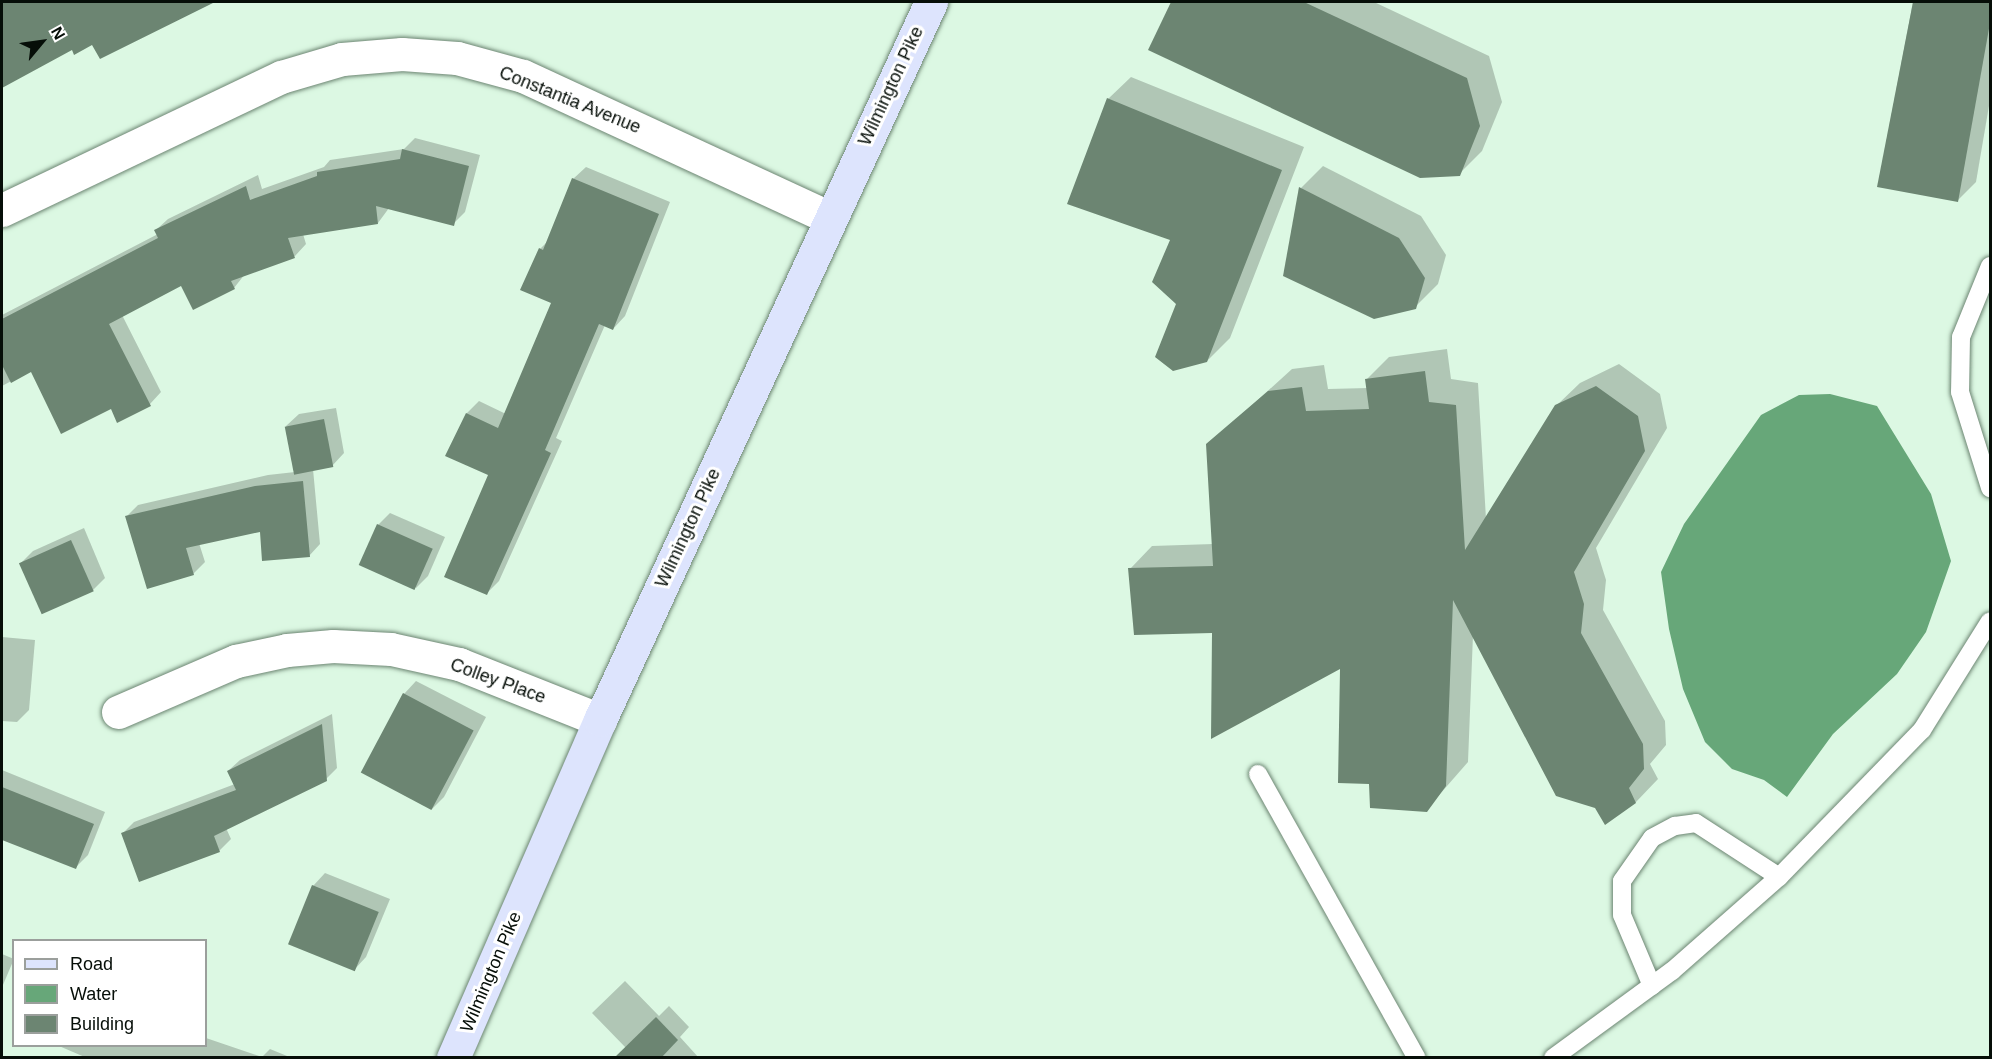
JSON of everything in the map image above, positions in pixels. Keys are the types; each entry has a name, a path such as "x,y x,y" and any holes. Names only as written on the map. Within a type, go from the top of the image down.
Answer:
{"main road":[{"name":"Wilmington Pike","path":"453,1058 600,720 931,2"}],"street":[{"name":"Constantia Avenue","path":"2,210 281,77 342,60 402,54 456,58 523,76 830,219"},
{"name":"Colley Place","path":"118,712 236,662 287,650 333,646 391,649 459,664 600,720"}],"lane":[{"path":"1990,266 1961,337 1960,392 1990,488"},
{"path":"1553,1058 1652,986 1779,877 1922,730 1990,621"},
{"path":"1258,774 1417,1058"},
{"path":"1652,986 1622,915 1622,881 1652,838 1675,826 1696,823 1779,877"}],"water":[{"path":"1830,394 1877,406 1931,494 1951,561 1926,632 1897,674 1833,734 1787,797 1764,780 1732,769 1705,742 1683,689 1669,629 1661,572 1684,524 1761,415 1799,395"}],"building":[{"path":"2,2 215,2 100,59 92,45 74,55 72,50 2,88"},
{"path":"1171,2 1304,2 1467,78 1480,126 1460,176 1420,178 1148,50"},
{"path":"1913,2 1990,2 1990,23 1958,202 1877,187"},
{"path":"1107,98 1282,170 1207,362 1173,371 1155,357 1176,304 1152,282 1170,240 1067,204"},
{"path":"402,149 469,166 454,226 376,206 378,224 288,238 295,258 231,281 235,289 193,310 181,286 109,324 151,406 117,423 111,409 61,434 31,372 11,383 2,365 2,319 158,238 154,230 246,186 250,200 317,176 317,172 400,159"},
{"path":"572,178 659,214 613,330 599,324 545,450 551,453 487,595 444,577 488,475 445,456 466,413 498,428 551,303 520,290 539,248 543,250"},
{"path":"1299,187 1399,238 1425,278 1416,309 1374,319 1283,276"},
{"path":"1425,371 1429,402 1456,405 1465,550 1555,405 1596,386 1638,416 1645,451 1574,572 1584,604 1581,633 1643,744 1644,769 1629,788 1636,803 1605,825 1595,808 1556,796 1453,600 1446,786 1427,812 1370,808 1369,784 1338,783 1340,669 1211,739 1212,633 1134,635 1128,568 1213,566 1206,444 1268,391 1302,387 1306,411 1369,409 1365,379"},
{"path":"324,419 333,467 294,475 285,427"},
{"path":"303,481 310,557 262,561 260,532 186,548 194,575 147,589 125,516 255,486"},
{"path":"377,524 433,549 414,590 359,565"},
{"path":"71,540 94,591 42,614 19,563"},
{"path":"403,693 474,731 431,810 361,772"},
{"path":"322,724 327,781 214,836 220,852 139,882 121,833 236,790 227,771"},
{"path":"2,787 94,824 76,869 2,840"},
{"path":"312,885 379,912 355,971 288,944"},
{"path":"656,1017 678,1040 661,1058 614,1058"}]}
